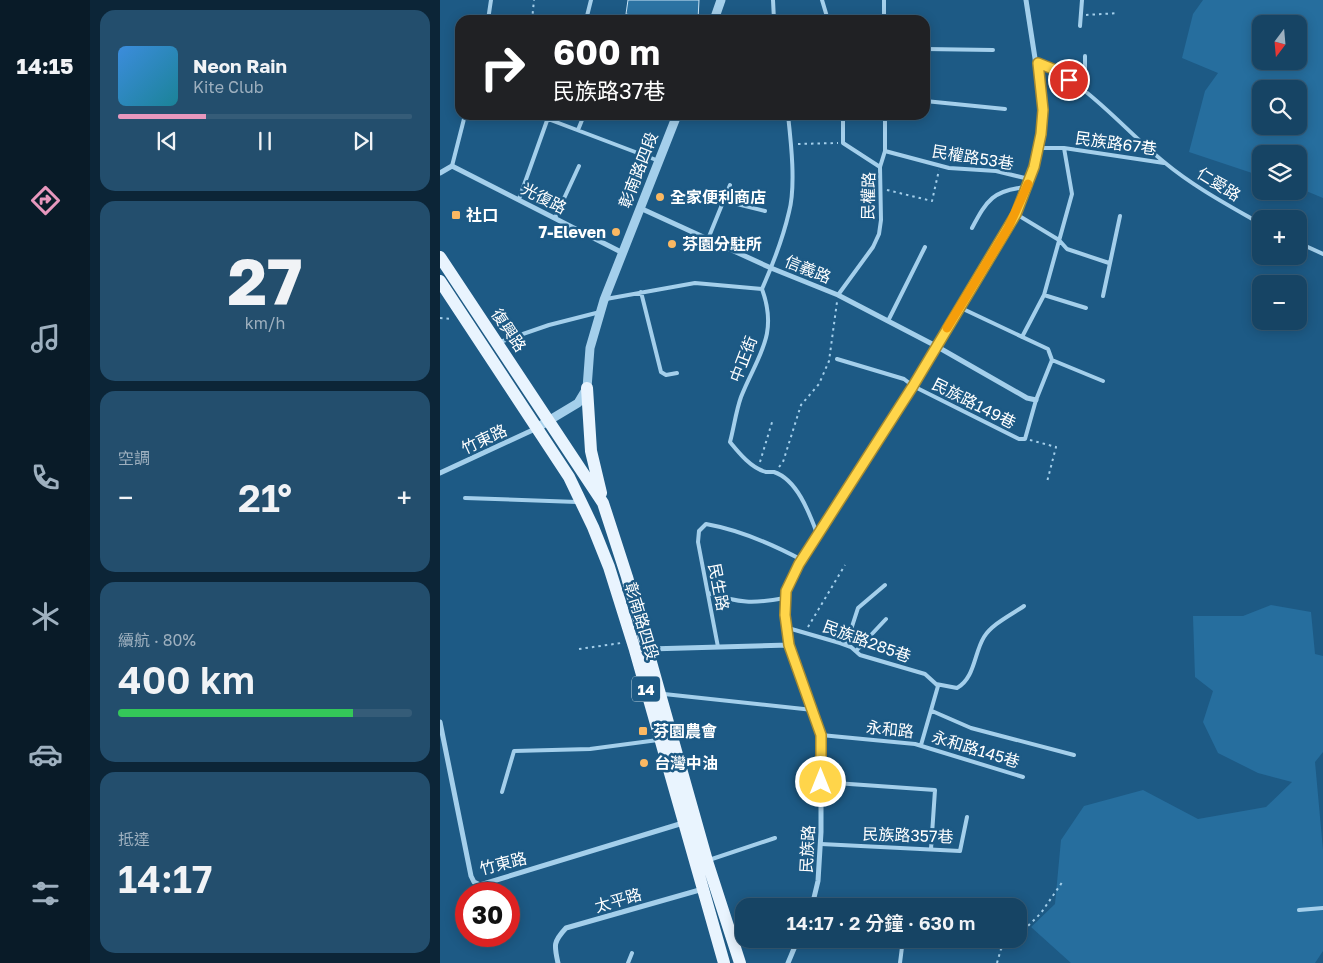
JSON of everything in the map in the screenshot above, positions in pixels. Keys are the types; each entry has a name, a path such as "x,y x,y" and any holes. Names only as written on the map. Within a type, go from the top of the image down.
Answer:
{"main road":[{"name":"復興路","path":"440,257 550,422"},
{"name":"復興路","path":"440,281 538,428"},
{"path":"587,388 591,451 603,503"},
{"name":"彰南路四段","path":"550,422 603,503 627,577 638,647 659,693 665,739 682,823 724,963"},
{"name":"彰南路四段","path":"538,428 570,477 609,567 638,647 665,739 695,820 740,963"}],"street":[{"path":"716,15 721,0"},
{"name":"民族路","path":"814,898 818,881 820,844 821,735 789,645 786,591 802,560 819,537 961,308 1016,214 1027,187 1038,148 1043,110 1038,63 1026,0"},
{"name":"彰南路四段","path":"587,388 590,348 600,312 675,120"},
{"path":"440,173 452,166"},
{"name":"光復路","path":"452,166 623,252"},
{"name":"信義路","path":"640,208 771,268 838,295 936,346 1027,398 1036,400"},
{"path":"538,428 578,403 587,388"},
{"name":"竹東路","path":"440,473 538,428"},
{"path":"638,647 789,645"},
{"name":"竹東路","path":"440,722 471,876 474,882 480,885 695,820"},
{"name":"太平路","path":"558,963 555,947 556,938 566,928 715,884"},
{"path":"788,963 794,948"}],"lane":[{"path":"489,15 491,0"},
{"path":"587,15 591,0"},
{"path":"773,0 774,15"},
{"path":"822,0 826,15"},
{"path":"884,0 884,15"},
{"path":"1080,26 1082,0"},
{"path":"930,49 993,50"},
{"path":"1085,56 1085,91"},
{"name":"仁愛路","path":"1038,63 1053,69 1085,91 1164,163 1205,192 1252,219"},
{"path":"930,102 1005,109"},
{"path":"452,166 464,120"},
{"path":"519,199 547,120"},
{"path":"555,120 659,160"},
{"path":"578,130 582,120"},
{"path":"604,300 696,283 762,289 790,211 792,144 789,120"},
{"path":"844,120 843,143 880,167"},
{"name":"民權路","path":"838,295 873,247 880,234 882,220 880,167 885,151 885,120"},
{"name":"民族路67巷","path":"1038,148 1064,148 1164,163"},
{"name":"民族路67巷","path":"1059,240 1072,194 1064,148"},
{"name":"民權路53巷","path":"885,151 940,165 996,171 1029,179"},
{"path":"555,218 580,166"},
{"path":"708,239 730,185"},
{"path":"972,228 989,199 1017,188 1027,187"},
{"path":"725,201 765,211"},
{"path":"1016,214 1059,240 1067,249 1077,254 1109,263"},
{"path":"1103,296 1120,216"},
{"path":"1022,337 1044,295 1059,240"},
{"path":"888,321 925,247"},
{"path":"1307,247 1323,254"},
{"name":"中正街","path":"762,289 768,306 769,322 762,355 741,398 730,442 740,456 758,468 774,472"},
{"path":"641,292 661,372 666,375 677,373"},
{"path":"1044,295 1086,308"},
{"path":"961,308 1048,349 1052,360 1036,400 1026,439"},
{"path":"498,343 549,325 600,312"},
{"name":"民族路149巷","path":"837,359 904,379 913,386 1019,439 1026,439"},
{"path":"1052,360 1103,381"},
{"path":"774,472 789,483 801,497 819,537"},
{"path":"465,498 581,502"},
{"name":"民生路","path":"718,647 698,542 699,531 706,524 721,526 776,546 802,560"},
{"path":"846,645 858,608 885,584"},
{"path":"708,593 738,602 756,603 785,598"},
{"path":"936,684 957,688 962,685 971,670 984,637 996,625 1024,606"},
{"path":"856,651 886,619"},
{"name":"民族路285巷","path":"787,627 846,645 860,655 925,674 936,684"},
{"name":"永和路","path":"821,735 921,746 932,711 938,686 936,684"},
{"path":"659,693 813,710"},
{"path":"932,711 971,728 1074,755"},
{"path":"502,792 514,750 590,749 665,739"},
{"name":"永和路145巷","path":"921,746 1023,777"},
{"path":"821,782 935,790 931,849"},
{"name":"民族路357巷","path":"820,844 960,851 968,817"},
{"path":"707,861 775,838"},
{"path":"1299,910 1323,908"},
{"path":"900,963 902,948"},
{"path":"628,963 632,954"}],"path":[{"path":"532,15 534,0"},
{"path":"1081,15 1118,13"},
{"path":"792,144 843,143"},
{"path":"880,188 932,201 940,165"},
{"path":"774,472 783,462 801,405 819,384 828,361 838,295"},
{"path":"758,468 773,419"},
{"path":"1026,439 1056,447 1047,482"},
{"path":"805,632 845,565"},
{"path":"579,650 638,647"},
{"path":"1027,927 1041,913 1063,881"},
{"path":"997,963 1002,948"}],"shaded area":[{"path":"1203,0 1323,0 1323,198 1307,191 1307,145 1252,145 1252,173 1189,152 1205,91 1218,73 1182,58 1193,14"},
{"path":"1271,605 1311,612 1315,654 1323,656 1323,752 1315,762 1323,850 1323,951 1315,963 1071,963 1031,927 1055,904 1061,840 1084,806 1143,790 1198,819 1266,807 1292,782 1258,773 1218,753 1203,722 1213,691 1195,677 1193,616 1243,616"}],"building":[{"path":"628,0 699,0 698,15 626,14"}],"slow traffic":[{"path":"947,328 993,256 1016,214 1028,184"}],"place":[{"name":"全家便利商店","path":"660,197"},
{"name":"社口","path":"456,215"},
{"name":"7-Eleven","path":"616,232"},
{"name":"芬園分駐所","path":"672,244"},
{"name":"芬園農會","path":"643,731"},
{"name":"台灣中油","path":"644,763"}],"route":[{"path":"821,782 821,735 789,645 785,615 786,591 799,564 819,537 936,346 966,301 1016,214 1034,167 1041,134 1043,110 1038,63 1053,69 1069,80"}]}
